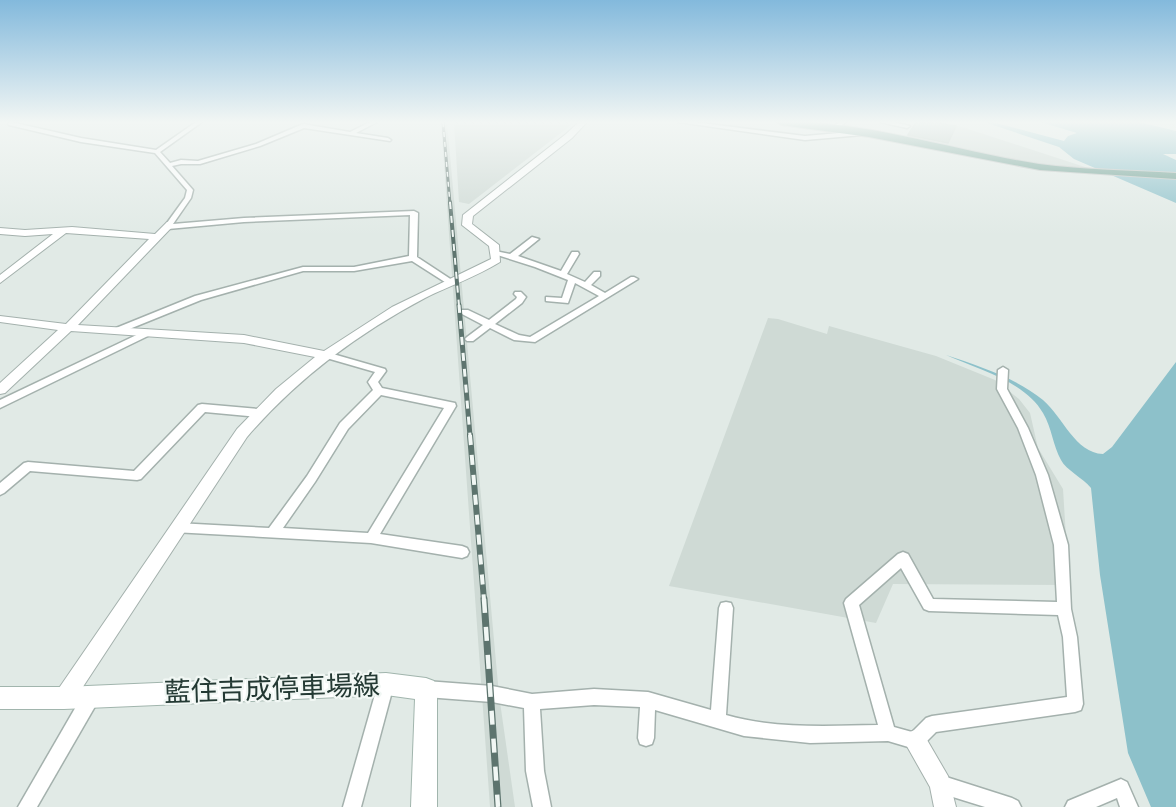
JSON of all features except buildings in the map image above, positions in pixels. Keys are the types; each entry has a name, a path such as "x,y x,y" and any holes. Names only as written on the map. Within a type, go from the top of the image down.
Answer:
{"main road":[{"path":"1002,160 1040,167 1176,176"},
{"name":"藍住吉成停車場線","path":"0,698 92,697 386,684 426,689"},
{"path":"424,807 426,689"}],"street":[{"path":"0,390 69,327 169,225 188,198 190,190 163,160"},
{"path":"168,165 182,162 198,163 209,160"},
{"path":"64,698 177,528 258,413 326,355 373,324 496,260 494,245 467,225 471,212 538,160"},
{"path":"169,225 414,213 413,258"},
{"path":"0,231 25,233 64,230 156,237"},
{"path":"0,280 64,230"},
{"path":"512,256 536,239"},
{"path":"495,253 536,262 573,278 604,296"},
{"path":"563,274 575,254"},
{"path":"119,330 198,298 303,269 354,269 413,258 451,282"},
{"path":"586,285 597,274"},
{"path":"549,299 565,301 573,278"},
{"path":"465,312 517,338 532,339 634,279"},
{"path":"470,339 519,301 522,297 518,294"},
{"path":"0,319 25,324 244,339 326,355 381,371 373,382 379,391 451,406 371,538"},
{"path":"0,404 147,333"},
{"path":"915,741 932,724 1075,704 1069,656 1070,637 1064,609 1061,545 1042,475 1023,429 1002,389 1003,370"},
{"path":"272,533 311,479 344,426 379,391"},
{"path":"0,490 27,466 137,476 202,408 258,413"},
{"path":"177,528 371,538 462,552"},
{"path":"888,733 851,603 903,558 929,605 1064,609"},
{"path":"718,721 726,608"},
{"path":"352,807 386,684"},
{"path":"426,689 499,695 532,702 594,697 648,700 744,728 810,735 888,733 915,741 940,784 945,807"},
{"path":"27,807 92,697"},
{"path":"646,738 648,700"},
{"path":"532,702 535,771 542,807"},
{"path":"940,784 1012,807"},
{"path":"1074,807 1121,788 1129,807"}],"shaded area":[{"path":"444,160 450,160 499,695 515,807 490,807"},
{"path":"456,160 526,160 469,204 459,202"},
{"path":"1012,160 1062,160 1091,169"},
{"path":"768,318 827,334 829,326 936,356 995,380 1019,399 1030,413 1038,448 1063,489 1069,585 893,584 876,623 669,586"}],"water":[{"path":"1076,160 1175,160 1176,203"},
{"path":"946,355 997,373 1021,385 1043,400 1085,448 1103,454 1112,447 1176,362 1176,807 1151,807 1128,753 1100,575 1091,488 1063,464 1043,413 1025,392 999,377"}],"railway":[{"path":"446,160 450,204"},
{"path":"450,202 459,306"},
{"path":"459,305 470,436"},
{"path":"470,435 484,600"},
{"path":"484,599 498,807"}]}
